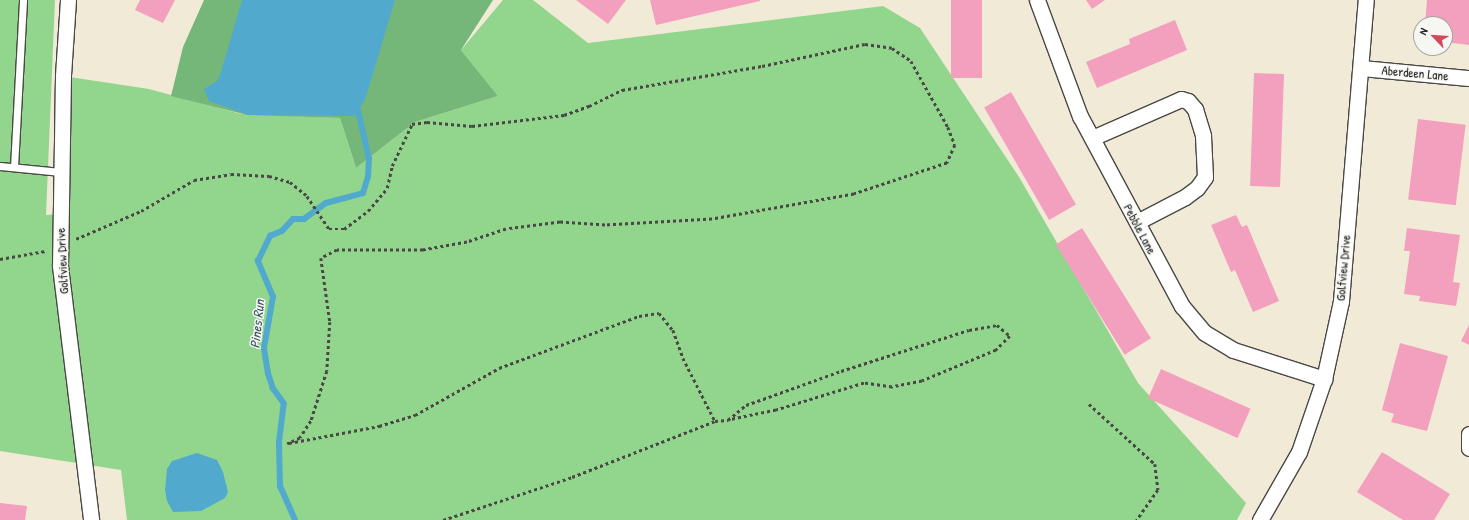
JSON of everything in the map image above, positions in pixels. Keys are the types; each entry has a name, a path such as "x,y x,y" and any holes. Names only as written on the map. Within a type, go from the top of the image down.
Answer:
{"street":[{"name":"Golfview Drive","path":"68,0 61,172 60,266 91,520"},
{"name":"Pebble Lane","path":"1038,0 1080,116 1182,306 1205,333 1233,350 1324,380"},
{"name":"Golfview Drive","path":"1267,518 1299,452 1324,380 1341,301 1366,0"},
{"name":"Aberdeen Lane","path":"1361,68 1469,78"},
{"path":"1092,138 1181,99 1188,101 1195,109 1203,136 1205,177 1197,188 1185,197 1137,222"},
{"path":"1469,434 1469,448"}],"lane":[{"path":"14,167 23,0"},
{"path":"0,166 61,172"}],"path":[{"path":"0,259 45,251 60,246 141,211 194,180 231,174 269,176 290,182 307,196 320,219 329,229 344,229 368,211 387,188 392,166 412,124 427,122 472,126 564,115 589,106 622,90 656,82 707,77 865,44 892,48 911,61 948,127 955,145 947,163 854,194 720,218 659,224 605,225 560,222 506,229 467,242 423,250 337,250 321,258 330,322 327,371 311,421 300,438 287,444 379,426 415,415 499,368 607,326 639,316 659,313 673,330 683,358 715,420"},
{"path":"443,520 579,474 715,420 728,420 776,410 864,383 892,387 922,381 996,350 1010,336 997,325 913,347 746,405 728,420"},
{"path":"1089,404 1155,464 1158,490 1137,520"}],"green space":[{"path":"0,0 55,0 46,215 59,214 63,76 149,89 241,114 340,118 356,168 415,122 498,96 461,50 503,0 533,0 588,43 883,6 920,28 1019,177 1138,383 1246,503 1237,520 127,520 121,470 0,451"},
{"path":"204,0 493,0 461,50 498,96 415,122 356,168 340,118 247,115 171,96 183,47"}],"water":[{"path":"242,0 395,0 365,100 354,116 248,115 209,101 204,89 217,81 220,75"},
{"path":"197,453 217,460 223,472 228,492 225,498 201,511 173,512 167,501 165,490 167,469 172,461"}],"building":[{"path":"140,0 175,0 163,23 135,10"},
{"path":"576,0 626,0 608,24"},
{"path":"650,0 760,0 760,1 656,25"},
{"path":"951,0 982,0 982,78 951,78"},
{"path":"1086,0 1105,0 1092,9"},
{"path":"1427,0 1469,0 1469,45 1453,43 1453,16 1426,16"},
{"path":"1175,20 1187,50 1097,88 1086,62 1130,44 1129,39"},
{"path":"1254,73 1284,74 1280,187 1250,186"},
{"path":"1011,92 1076,205 1049,220 984,108"},
{"path":"1418,119 1466,125 1456,205 1408,199"},
{"path":"1236,215 1242,227 1247,225 1279,301 1253,312 1235,270 1231,272 1211,225"},
{"path":"1082,228 1151,338 1125,355 1056,244"},
{"path":"1407,228 1460,235 1453,282 1460,283 1456,306 1419,301 1420,296 1404,294 1410,251 1404,251"},
{"path":"1469,325 1469,345 1461,341"},
{"path":"1400,343 1448,356 1427,431 1391,422 1394,414 1382,410"},
{"path":"1161,369 1251,409 1238,438 1148,398"},
{"path":"1382,452 1450,494 1434,520 1403,520 1357,492"},
{"path":"0,503 27,506 25,520 0,520"}],"waterway":[{"name":"Pines Run","path":"295,520 280,487 279,442 284,404 273,389 268,374 264,348 273,297 258,261 270,236 282,231 293,219 304,219 326,203 363,193 368,177 369,159 357,106"}]}
